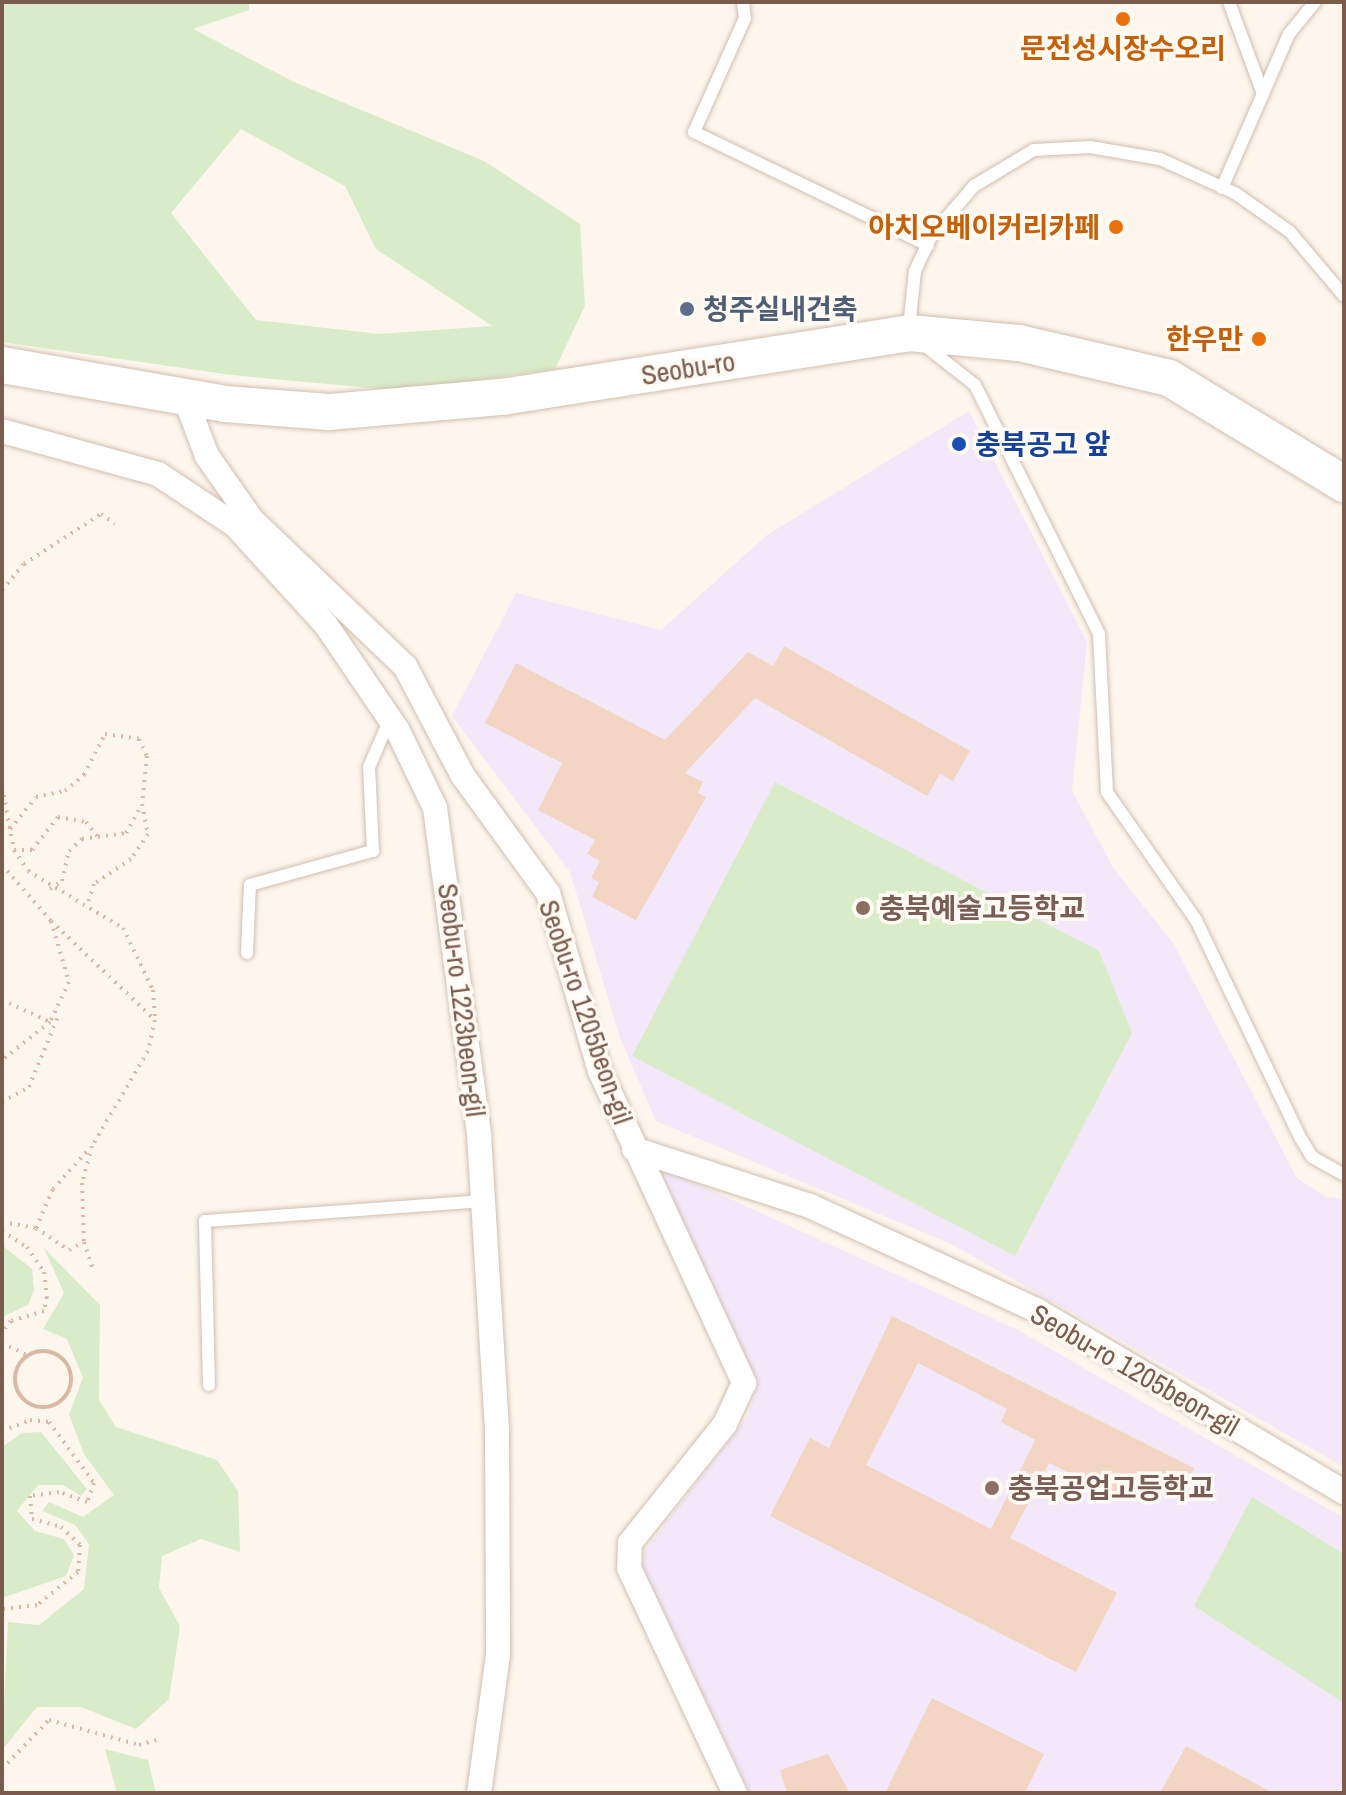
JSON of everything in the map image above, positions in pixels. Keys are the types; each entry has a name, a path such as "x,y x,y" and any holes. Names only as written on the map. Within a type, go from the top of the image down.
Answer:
{"main road":[{"name":"Seobu-ro","path":"2,365 185,398 329,412 405,408 909,333 1034,346 1169,378 1344,484"}],"street":[{"name":"Seobu-ro 1205beon-gil","path":"185,398 207,456 252,520 405,666 463,776 548,893 600,1071 634,1149 810,1206 1036,1310 1344,1492"},
{"name":"Seobu-ro 1223beon-gil","path":"2,431 158,474 235,525 322,621 390,719 435,808 458,945 481,1201 497,1433 498,1655 479,1793"},
{"path":"322,621 344,605"},
{"path":"634,1149 744,1383 732,1414 630,1543 629,1568 735,1793"}],"lane":[{"path":"743,2 745,18 694,132 928,245"},
{"path":"1229,2 1263,94"},
{"path":"1222,188 1289,34 1315,2"},
{"path":"1344,296 1290,232 1222,188 1160,159 1090,147 1034,150 974,186 928,245 915,271 909,333 975,385 1099,634 1107,792 1196,920 1312,1157 1344,1175"},
{"path":"247,953 250,885 373,851 369,767 390,719"},
{"path":"209,1385 205,1221 481,1201"}],"path":[{"path":"2,590 24,564 101,514 115,524"},
{"path":"10,829 36,797 65,791 84,775 105,734 139,739 147,756 142,804 148,834 141,849 109,868 87,905"},
{"path":"2,787 14,850 50,889 87,905 135,945 155,1020 130,1090 92,1146 53,1189 36,1228"},
{"path":"50,889 62,881 69,851 97,836 126,833 142,804"},
{"path":"14,850 32,850 58,817 86,822 97,836"},
{"path":"2,865 51,921 155,1020"},
{"path":"2,1102 29,1087 62,1006 67,961 51,921"},
{"path":"2,1000 50,1022"},
{"path":"2,1060 50,1022 62,1006"},
{"path":"92,1146 82,1183 84,1242 94,1272"},
{"path":"2,1222 36,1228 69,1250 84,1242"},
{"path":"2,1231 35,1260 47,1297 44,1311 11,1321 2,1332"},
{"path":"2,1343 29,1356 52,1353 71,1373 63,1399 43,1407"},
{"path":"29,1356 16,1373 18,1390 43,1407"},
{"path":"41,1421 43,1407"},
{"path":"2,1431 41,1421 62,1435 93,1492 87,1502 75,1502 42,1492 28,1506 32,1519 73,1536 81,1560 70,1584 37,1605 2,1609"},
{"path":"2,1769 49,1720 139,1745 160,1739"}],"shaded area":[{"name":"충북예술고등학교","path":"969,411 1087,642 1072,791 1114,869 1173,943 1297,1178 1326,1197 1344,1199 1344,1467 951,1244 656,1121 620,1038 570,872 452,716 516,593 661,630 767,535"},
{"name":"충북공업고등학교","path":"671,1172 1016,1329 1344,1518 1344,1793 750,1793 642,1566 646,1549 748,1416 757,1385 658,1174"}],"green space":[{"path":"2,2 249,2 249,10 193,29 294,82 484,161 580,224 585,306 555,369 404,391 231,375 2,342","holes":["241,129 345,186 376,249 492,326 379,334 256,320 171,213"]},
{"path":"775,782 1099,951 1132,1033 1015,1256 632,1056"},
{"path":"2,1245 32,1269 34,1290 28,1305 2,1317"},
{"path":"44,1248 100,1305 99,1400 116,1427 217,1460 238,1491 240,1552 201,1539 162,1556 159,1588 180,1626 169,1699 136,1729 81,1707 37,1707 2,1750 8,1622 39,1625 84,1589 89,1544 75,1525 42,1511 49,1502 83,1517 114,1495 84,1454 69,1414 83,1378 67,1339 43,1329 64,1293"},
{"path":"41,1432 87,1489 81,1496 63,1485 38,1485 17,1511 35,1531 64,1539 74,1555 66,1576 2,1598 2,1447 22,1433"},
{"path":"1252,1497 1344,1554 1344,1703 1194,1606"},
{"path":"105,1749 148,1760 156,1793 117,1793"}],"building":[{"path":"784,646 970,751 953,781 940,774 927,796 755,698 685,773 703,782 698,793 706,797 636,920 592,897 599,882 591,878 600,861 587,854 595,840 538,810 562,763 485,723 516,663 665,740 748,652 773,666"},
{"path":"892,1316 1194,1468 1177,1500 1134,1478 1123,1500 1049,1463 1010,1538 1117,1593 1076,1672 770,1516 810,1438 829,1448","holes":["918,1363 1007,1409 1001,1422 1035,1440 991,1529 866,1465"]},
{"path":"932,1698 1044,1754 1025,1793 885,1793"},
{"path":"1186,1746 1273,1793 1160,1793"},
{"path":"828,1754 850,1793 787,1793 780,1770"}],"place":[{"name":"문전성시장수오리","path":"1123,19"},
{"name":"아치오베이커리카페","path":"1116,227"},
{"name":"청주실내건축","path":"687,309"},
{"name":"한우만","path":"1259,339"},
{"name":"충북공고 앞","path":"959,444"},
{"name":"충북예술고등학교","path":"863,908"},
{"name":"충북공업고등학교","path":"992,1488"}]}
